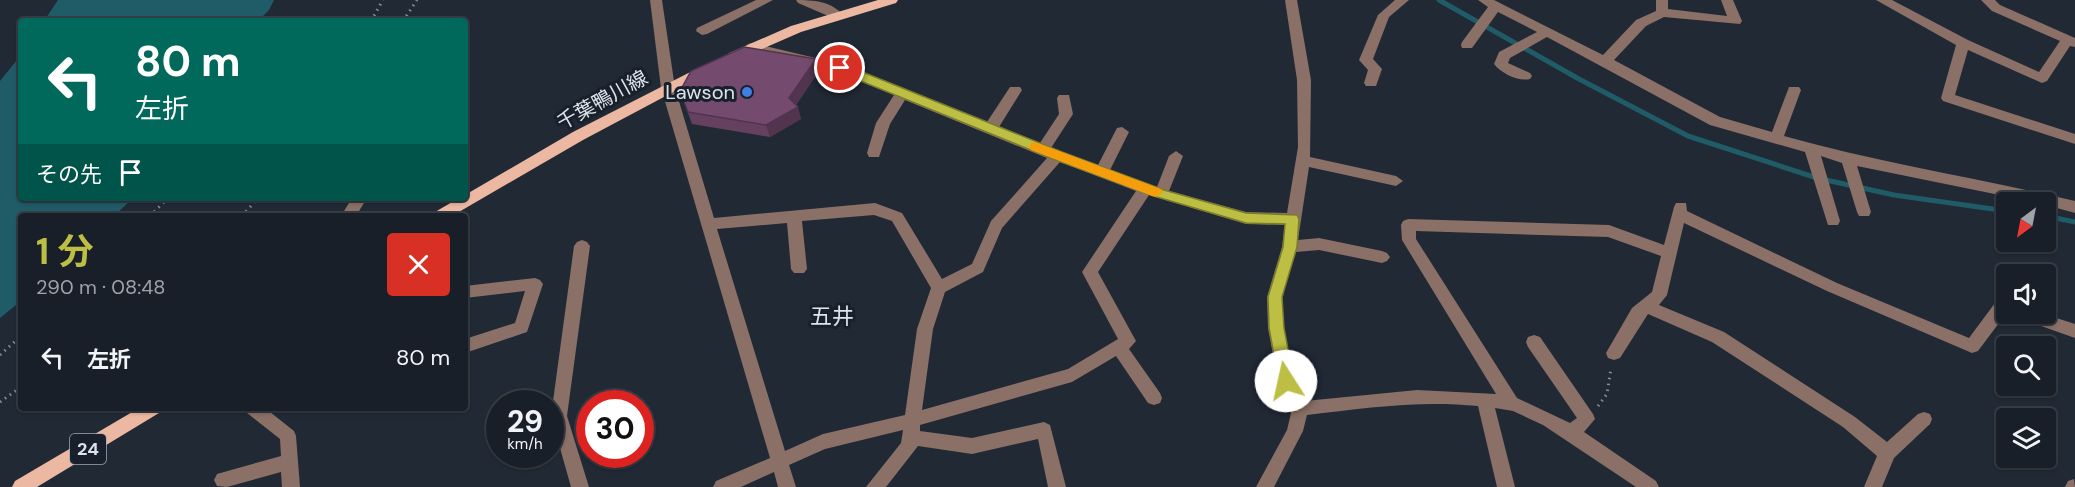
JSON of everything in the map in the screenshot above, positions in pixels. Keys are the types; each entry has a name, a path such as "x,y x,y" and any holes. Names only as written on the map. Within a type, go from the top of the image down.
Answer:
{"main road":[{"name":"千葉鴨川線","path":"468,200 578,136 668,88 753,47 837,15 892,0"},
{"name":"千葉鴨川線","path":"445,213 466,201"},
{"name":"24","path":"21,487 148,411"}],"street":[{"path":"656,0 668,88 787,487"},
{"path":"702,31 767,0"},
{"path":"802,0 837,15"},
{"path":"1265,487 1295,431 1300,409 1286,381 1276,328 1275,297 1290,247 1305,147 1305,80 1291,0"},
{"path":"1371,83 1374,69 1366,60 1384,15 1403,0"},
{"path":"1605,61 1641,23 1662,7 1736,21 1727,0"},
{"path":"1882,0 1963,43 2042,78 2071,41 1996,8 1987,0"},
{"path":"1467,45 1490,3 1605,61 1715,121 1812,151 1998,188 2075,207"},
{"path":"1526,76 1507,69 1501,64 1503,55 1547,32"},
{"path":"1963,43 1948,98 2075,139"},
{"path":"753,47 840,68 1050,153 1161,194 1246,218 1293,219"},
{"path":"990,129 1016,90"},
{"path":"1776,140 1794,90"},
{"path":"874,153 883,123 902,93"},
{"path":"875,487 909,446 924,329 939,288 978,268 996,225 1050,153 1066,114 1064,98"},
{"path":"1102,172 1122,132"},
{"path":"1812,151 1833,221"},
{"path":"1161,194 1176,156"},
{"path":"1848,159 1864,212"},
{"path":"1303,161 1396,182"},
{"path":"722,487 823,442 911,429 1072,375 1128,341 1090,272 1146,188"},
{"path":"710,224 869,209 897,217 939,288"},
{"path":"1614,353 1638,314 1659,295 1680,210 1832,286 1972,346 1996,315"},
{"path":"794,217 800,269"},
{"path":"1512,404 1409,240 1408,225 1609,231 1668,252"},
{"path":"1290,247 1318,244 1382,257"},
{"path":"580,487 559,416 582,246"},
{"path":"468,292 535,284 521,327 468,345"},
{"path":"1646,306 1718,337 1849,422 1887,453"},
{"path":"2056,324 2075,331"},
{"path":"1534,342 1587,419 1570,434"},
{"path":"1119,347 1154,398"},
{"path":"1300,409 1376,399 1458,396 1512,404 1570,434 1650,487"},
{"path":"1485,400 1506,487"},
{"path":"257,411 288,436 291,487"},
{"path":"1873,487 1887,453 1924,419"},
{"path":"911,429 972,446 1044,430 1057,487"},
{"path":"223,480 289,462"}],"path":[{"path":"373,18 383,0"},
{"path":"405,18 417,0"},
{"path":"153,213 165,201"},
{"path":"245,213 255,201"},
{"path":"0,355 18,339"},
{"path":"1587,419 1607,394 1614,353"},
{"path":"0,402 18,389"}],"water":[{"path":"58,0 274,0 269,10 261,18 46,18"},
{"path":"18,59 18,201 130,201 117,213 18,213 18,303 0,318 0,81"}],"building":[{"name":"Lawson","path":"744,47 816,59 789,98 798,107 766,125 688,112 680,91 691,71"}],"waterway":[{"path":"1439,0 1579,79 1688,136 1817,178 1894,195 1996,209"},
{"path":"2056,218 2075,222"}],"slow traffic":[{"path":"1035,147 1156,192"}],"place":[{"name":"Lawson","path":"747,92"}],"district":[{"name":"五井","path":"832,316"}],"route":[{"path":"840,68 1058,156 1161,194 1246,218 1293,219 1290,247 1275,297 1276,328 1286,381"}]}
